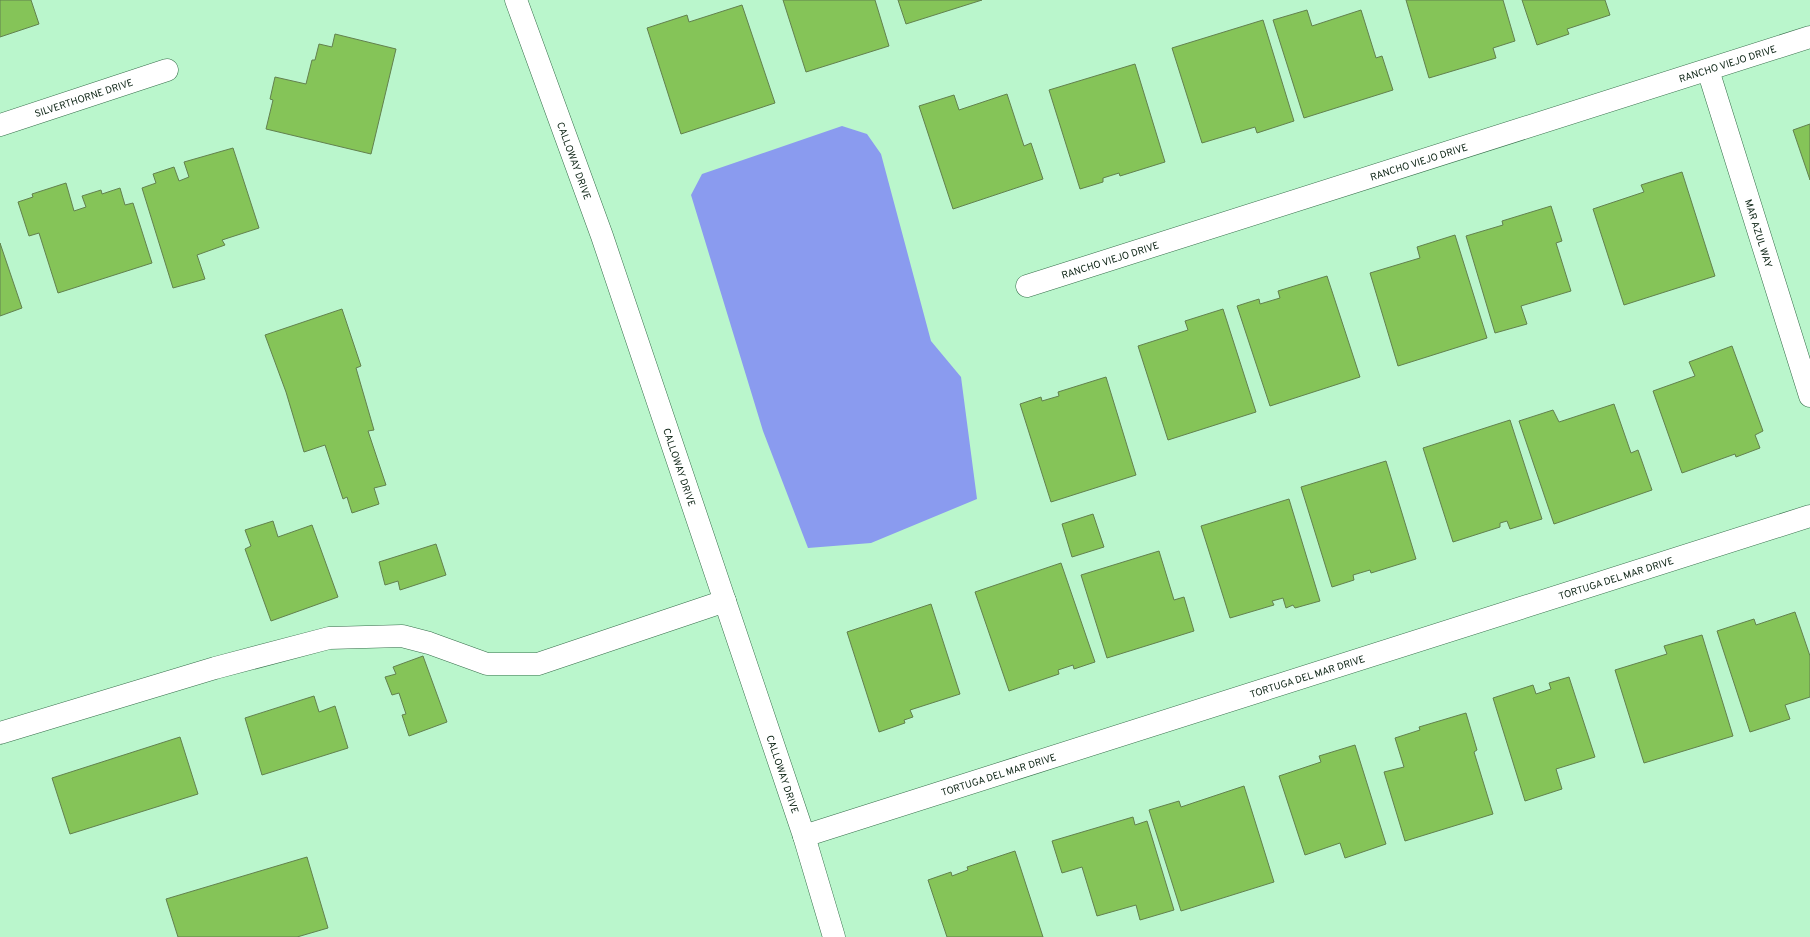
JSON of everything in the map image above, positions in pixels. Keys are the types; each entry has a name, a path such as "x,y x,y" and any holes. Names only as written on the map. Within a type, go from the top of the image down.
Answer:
{"street":[{"name":"CALLOWAY DRIVE","path":"516,0 602,236 804,836 834,937"},
{"name":"RANCHO VIEJO DRIVE","path":"1027,286 1810,37"},
{"name":"SILVERTHORNE DRIVE","path":"0,125 167,70"},
{"name":"MAR AZUL WAY","path":"1708,70 1810,396"},
{"name":"TORTUGA DEL MAR DRIVE","path":"804,836 1810,516"},
{"path":"0,733 215,668 329,638 402,636 429,643 487,664 538,664 725,601"}],"water":[{"path":"842,126 867,134 881,154 931,341 961,377 977,499 871,543 808,548 763,431 691,195 702,174"}],"building":[{"path":"0,0 31,0 39,24 0,37"},
{"path":"783,0 875,0 889,46 806,72"},
{"path":"898,0 982,0 906,24"},
{"path":"1406,0 1503,0 1515,41 1493,48 1496,58 1429,78"},
{"path":"1522,0 1605,0 1610,15 1567,29 1569,34 1537,45"},
{"path":"742,5 775,103 681,134 647,28 687,15 689,22"},
{"path":"1307,10 1312,26 1361,10 1376,58 1382,56 1393,90 1304,118 1273,20"},
{"path":"1263,20 1294,121 1257,133 1255,127 1202,143 1172,48"},
{"path":"335,34 396,49 371,154 266,129 273,100 270,99 275,77 306,84 312,60 315,60 319,44 332,47"},
{"path":"1135,64 1165,162 1120,176 1119,173 1103,178 1103,182 1080,189 1049,90"},
{"path":"1007,94 1024,146 1031,143 1043,179 953,209 919,106 954,95 959,110"},
{"path":"1810,124 1810,180 1793,130"},
{"path":"233,148 259,228 222,240 225,245 197,255 205,279 173,288 142,188 156,183 153,174 174,167 179,181 189,177 184,162"},
{"path":"1682,172 1715,276 1624,305 1593,209 1644,192 1641,185"},
{"path":"66,183 74,211 86,207 82,196 101,190 102,194 120,188 125,205 133,203 152,263 58,293 39,233 29,236 18,202 33,197 32,194"},
{"path":"1551,206 1562,241 1556,243 1571,291 1521,306 1527,324 1495,333 1466,236 1503,225 1502,221"},
{"path":"1455,235 1487,338 1398,366 1370,273 1420,258 1417,247"},
{"path":"0,243 22,308 0,316"},
{"path":"1327,276 1360,377 1270,406 1237,306 1259,299 1260,304 1280,298 1278,291"},
{"path":"342,309 361,366 356,368 374,430 368,431 386,485 374,488 379,504 352,513 347,497 343,499 325,445 304,452 286,392 265,335"},
{"path":"1223,309 1256,412 1168,440 1138,346 1188,330 1185,321"},
{"path":"1732,346 1763,431 1755,435 1760,448 1736,457 1735,454 1682,473 1653,391 1695,376 1689,362"},
{"path":"1106,377 1136,475 1051,502 1020,404 1041,397 1042,401 1059,396 1058,392"},
{"path":"1614,404 1631,453 1638,450 1652,490 1554,524 1519,421 1553,410 1559,422"},
{"path":"1510,420 1542,519 1510,529 1507,521 1500,523 1500,527 1453,542 1423,448"},
{"path":"1386,461 1416,559 1371,573 1370,570 1353,575 1354,580 1332,587 1301,487"},
{"path":"1289,499 1320,601 1295,608 1293,605 1286,608 1283,598 1272,601 1274,605 1230,618 1201,526"},
{"path":"1093,514 1104,547 1072,557 1062,524"},
{"path":"273,521 278,537 312,525 338,597 271,621 245,549 251,546 245,530"},
{"path":"436,544 446,575 400,590 398,581 385,585 379,562"},
{"path":"1159,551 1174,600 1184,597 1194,631 1107,658 1081,575"},
{"path":"1061,563 1095,662 1074,669 1073,665 1058,670 1059,674 1009,691 975,592"},
{"path":"931,604 960,694 910,710 913,717 904,720 905,723 879,732 847,632"},
{"path":"1795,612 1810,656 1810,697 1785,705 1790,719 1750,732 1717,631 1754,619 1756,625"},
{"path":"1702,635 1733,736 1644,763 1615,670 1667,654 1664,646"},
{"path":"423,656 447,722 409,736 402,715 406,714 399,693 392,695 385,677 396,674 393,667"},
{"path":"1569,677 1595,757 1556,769 1562,789 1525,801 1493,698 1533,685 1536,694 1551,689 1549,683"},
{"path":"314,696 319,712 335,706 348,748 262,775 245,718"},
{"path":"1466,713 1477,750 1474,752 1493,814 1405,841 1384,772 1404,767 1395,738 1420,730 1419,727"},
{"path":"180,737 198,794 70,834 52,778"},
{"path":"1355,745 1386,844 1345,858 1340,843 1305,855 1279,776 1321,762 1319,756"},
{"path":"1244,786 1274,882 1181,911 1149,810 1179,801 1181,807"},
{"path":"1133,817 1135,825 1147,821 1174,910 1140,920 1136,905 1097,916 1082,867 1062,873 1052,841"},
{"path":"1015,851 1043,937 947,937 928,880 951,872 952,876 968,870 967,867"},
{"path":"307,857 328,928 297,937 178,937 166,899"}]}
